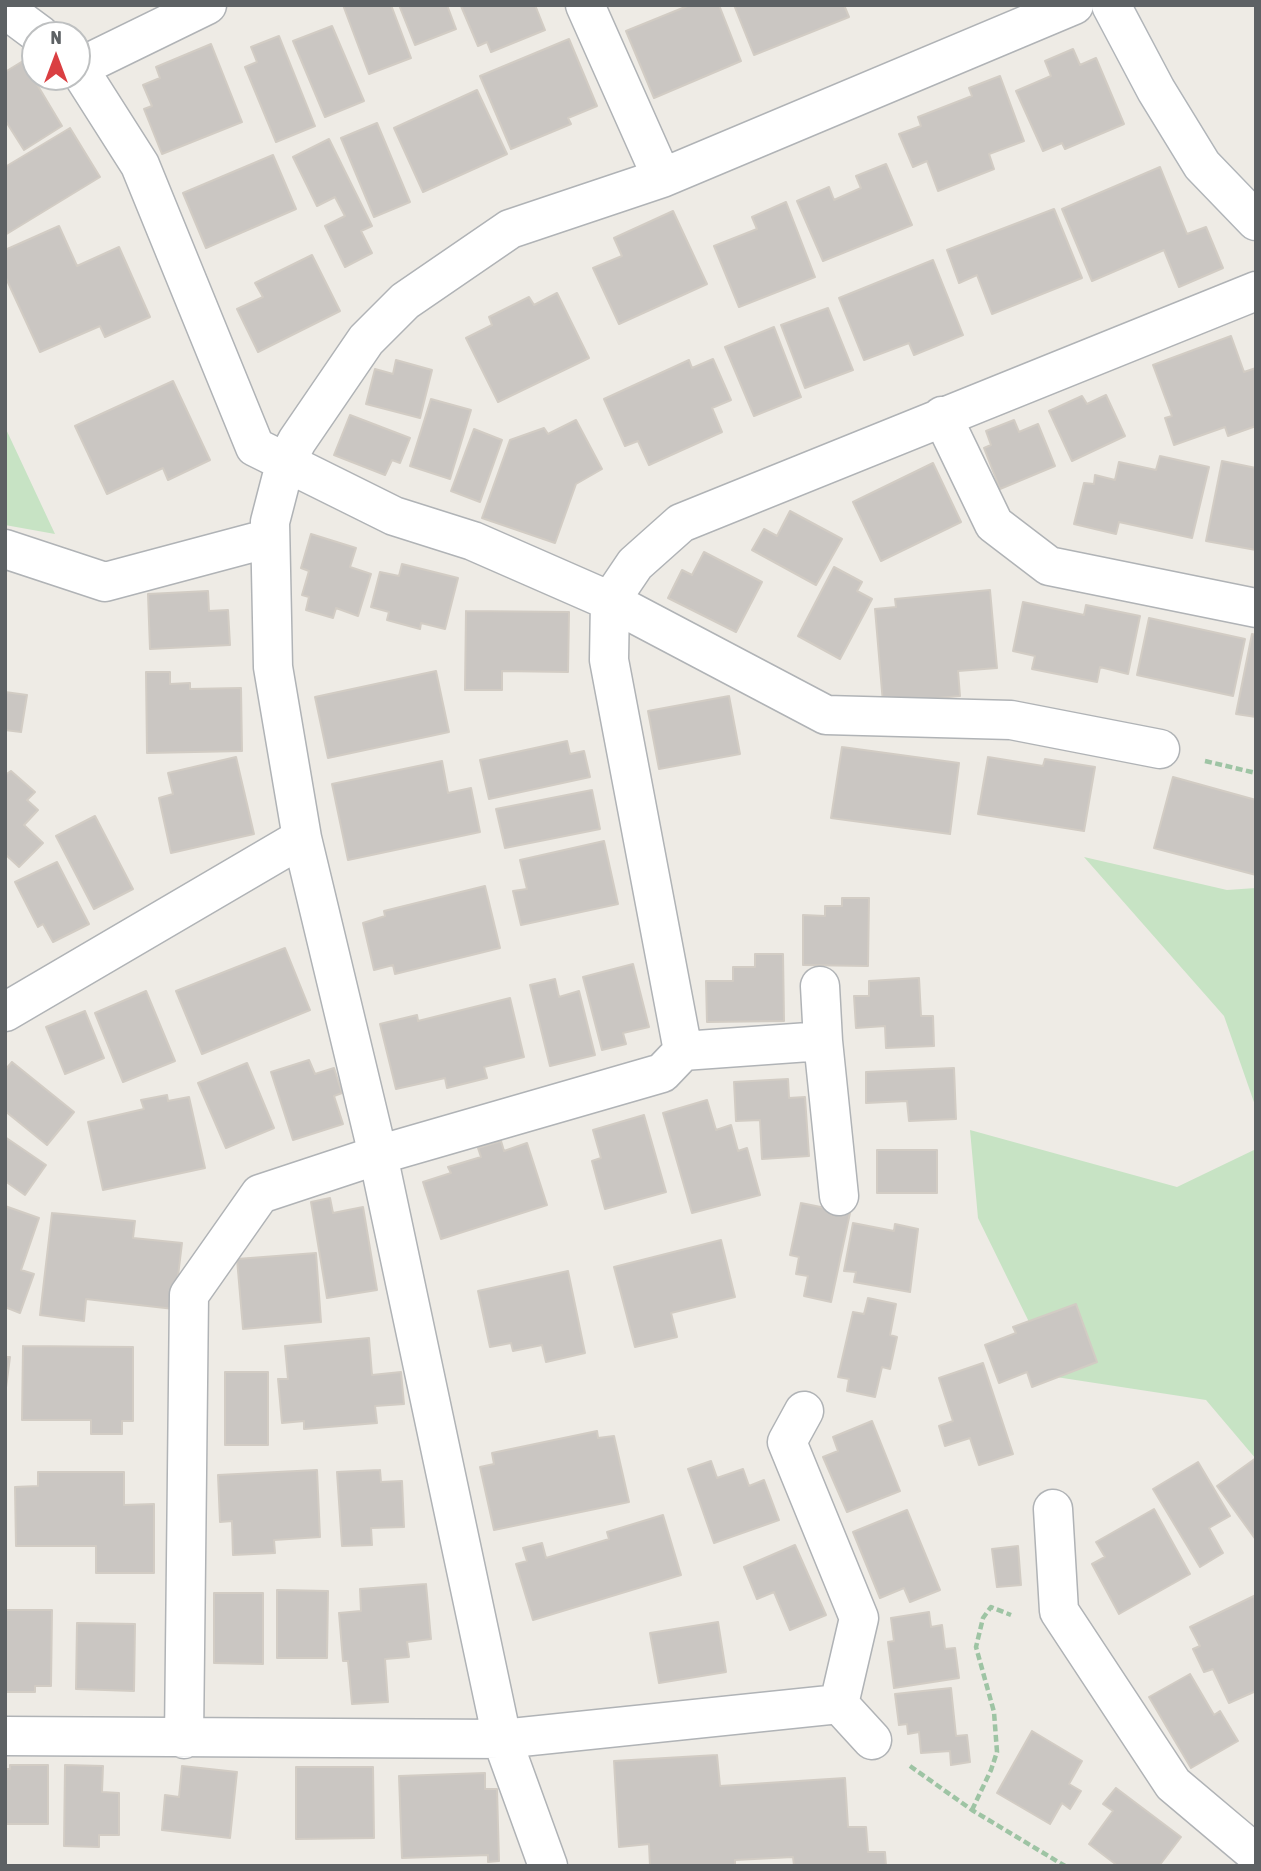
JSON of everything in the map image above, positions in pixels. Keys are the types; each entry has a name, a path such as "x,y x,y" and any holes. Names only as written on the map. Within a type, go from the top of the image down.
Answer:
{"street":[{"path":"585,5 662,178"},
{"path":"548,1866 502,1739 378,1156 302,838 273,667 270,522 285,464 366,340 405,301 510,229 662,178 1074,5"},
{"path":"1111,5 1156,90 1202,165 1256,221"},
{"path":"5,9 21,21"},
{"path":"91,60 187,10"},
{"path":"91,88 140,165 255,447 394,516 473,541 610,601 825,715 1011,720 1160,749"},
{"path":"683,1051 609,660 610,601 635,564 681,523 1256,291"},
{"path":"942,416 994,524 1049,566 1256,608"},
{"path":"5,549 106,582 270,538"},
{"path":"5,1013 302,838"},
{"path":"820,986 839,1196"},
{"path":"184,1739 189,1295 260,1194 378,1156 662,1073 683,1051 823,1041"},
{"path":"804,1411 787,1442 859,1618 839,1704"},
{"path":"1053,1509 1059,1612 1174,1784 1256,1854"},
{"path":"5,1736 502,1739 839,1704"},
{"path":"839,1704 872,1740"}],"path":[{"path":"972,1810 992,1770 997,1752 994,1712 976,1647 984,1618"},
{"path":"872,1740 972,1810 1065,1866"}],"green space":[{"path":"5,427 55,534 5,525"},
{"path":"1084,857 1227,890 1256,888 1256,1108 1224,1016"},
{"path":"970,1130 1177,1187 1256,1149 1256,1459 1206,1400 1056,1377 978,1218"}],"building":[{"path":"343,5 391,5 411,58 369,74"},
{"path":"399,5 447,5 456,29 415,45"},
{"path":"535,5 545,30 491,52 487,42 478,46 461,6"},
{"path":"690,5 719,5 741,61 654,98 626,31"},
{"path":"734,5 844,5 849,17 754,55"},
{"path":"332,26 364,101 325,117 293,41"},
{"path":"279,36 315,126 276,142 245,67 257,62 251,47"},
{"path":"569,39 597,106 568,118 571,124 511,149 480,76"},
{"path":"211,44 242,122 162,154 144,109 152,106 143,85 160,78 156,67"},
{"path":"1073,49 1080,65 1096,58 1124,124 1065,149 1062,143 1043,151 1016,91 1051,76 1045,61"},
{"path":"21,62 21,91 41,91 62,126 24,150 5,120 5,72"},
{"path":"1000,76 1024,141 989,154 994,169 938,191 927,161 913,167 899,134 921,126 918,117 972,96 969,88"},
{"path":"477,90 507,154 423,192 394,128"},
{"path":"377,123 410,202 374,217 341,138"},
{"path":"70,128 100,177 5,235 5,167"},
{"path":"329,139 372,226 361,231 372,253 345,267 325,226 345,216 335,197 317,206 293,157"},
{"path":"273,155 296,209 206,248 183,193"},
{"path":"886,164 912,225 823,261 797,201 829,187 834,200 861,188 856,176"},
{"path":"1160,167 1187,234 1206,227 1223,268 1179,287 1164,250 1092,281 1062,209"},
{"path":"786,202 815,277 739,307 714,246 757,229 752,217"},
{"path":"1054,209 1082,278 992,314 977,275 959,283 947,250"},
{"path":"673,211 707,284 619,324 593,268 622,256 614,238"},
{"path":"59,226 77,266 119,247 150,317 105,337 100,326 40,352 5,276 5,250"},
{"path":"312,255 340,311 258,352 237,309 263,297 255,283"},
{"path":"933,260 963,335 914,355 909,343 864,360 839,298"},
{"path":"557,293 589,358 498,402 466,338 492,325 489,317 529,297 534,305"},
{"path":"828,308 853,370 805,388 781,325"},
{"path":"774,327 801,397 754,416 725,347"},
{"path":"1231,336 1244,372 1256,368 1256,426 1228,436 1225,427 1174,445 1165,418 1172,416 1153,365"},
{"path":"713,359 731,400 712,408 722,432 649,465 638,441 625,446 604,399 689,360 692,368"},
{"path":"396,360 432,370 420,418 366,404 375,369 393,374"},
{"path":"173,381 210,460 168,480 163,468 107,494 75,426"},
{"path":"1106,395 1125,436 1072,461 1049,411 1082,396 1087,404"},
{"path":"431,399 471,410 450,479 410,466"},
{"path":"350,415 410,438 400,463 392,460 385,475 334,455"},
{"path":"576,420 602,469 576,484 555,543 482,518 510,440 544,428 548,434"},
{"path":"1014,420 1019,432 1038,424 1055,466 1000,489 984,448 991,445 986,431"},
{"path":"474,429 502,440 480,502 451,491"},
{"path":"1160,456 1209,467 1192,538 1119,522 1116,534 1074,524 1084,483 1094,484 1095,475 1115,480 1119,462 1156,470"},
{"path":"1222,461 1256,468 1256,550 1206,541"},
{"path":"933,463 961,522 881,561 853,502"},
{"path":"790,511 842,539 816,585 752,550 764,529 777,536"},
{"path":"311,534 356,548 350,567 371,574 358,616 336,608 333,618 306,610 309,597 302,595 309,571 301,568"},
{"path":"704,552 762,582 736,632 668,598 682,570 692,575"},
{"path":"402,564 458,578 445,629 421,623 420,629 387,620 389,612 371,607 380,572 399,576"},
{"path":"834,567 862,582 857,591 872,599 840,659 798,636"},
{"path":"990,590 997,668 958,671 960,696 883,703 875,609 896,607 895,599"},
{"path":"208,591 209,611 228,610 230,645 150,649 148,594"},
{"path":"1023,602 1084,615 1086,605 1140,616 1128,674 1100,667 1097,682 1032,669 1035,656 1013,651"},
{"path":"466,611 569,612 568,672 502,671 502,690 465,690"},
{"path":"1149,618 1245,639 1233,696 1137,675"},
{"path":"1252,634 1256,635 1256,717 1236,714"},
{"path":"436,671 449,732 328,758 315,697"},
{"path":"146,672 170,672 170,684 190,683 190,689 241,688 242,751 147,753"},
{"path":"5,692 27,695 21,732 5,730"},
{"path":"729,696 740,754 659,769 648,711"},
{"path":"567,741 570,754 584,751 590,777 489,799 480,760"},
{"path":"842,747 959,763 950,834 831,818"},
{"path":"236,757 254,834 171,853 159,798 173,794 168,773"},
{"path":"988,757 1043,766 1045,759 1095,767 1084,831 978,814"},
{"path":"442,761 448,793 471,788 480,832 348,860 332,784"},
{"path":"11,771 35,792 27,800 38,810 24,825 43,843 19,867 5,854 5,775"},
{"path":"1173,777 1256,800 1256,875 1154,848"},
{"path":"592,790 600,829 505,848 496,809"},
{"path":"95,816 133,889 94,909 56,836"},
{"path":"604,841 618,904 521,925 513,891 527,889 520,860"},
{"path":"57,862 89,924 53,942 43,924 38,927 15,882"},
{"path":"485,886 500,948 395,974 393,965 374,970 363,923 385,916 384,911"},
{"path":"842,898 869,898 868,966 803,965 803,915 825,916 825,906 842,906"},
{"path":"285,948 310,1010 202,1054 176,991"},
{"path":"755,954 783,954 784,1021 707,1022 706,981 733,981 733,967 755,967"},
{"path":"633,964 649,1027 623,1033 626,1044 602,1050 583,977"},
{"path":"919,978 921,1016 933,1016 934,1046 886,1048 885,1026 856,1028 854,996 869,996 869,981"},
{"path":"555,979 559,997 579,991 595,1055 550,1066 530,985"},
{"path":"146,991 175,1061 123,1082 95,1013"},
{"path":"510,998 524,1057 484,1067 487,1078 447,1088 445,1078 396,1089 380,1024 417,1015 418,1021"},
{"path":"85,1011 104,1058 65,1074 46,1027"},
{"path":"309,1060 315,1074 334,1068 342,1093 334,1096 343,1124 293,1140 271,1072"},
{"path":"12,1062 74,1112 47,1145 5,1111 5,1070"},
{"path":"247,1063 274,1128 226,1148 198,1083"},
{"path":"954,1068 956,1119 909,1121 907,1101 866,1103 866,1072"},
{"path":"788,1079 789,1098 805,1097 809,1156 762,1159 760,1120 736,1121 734,1082"},
{"path":"167,1095 168,1101 189,1097 205,1168 103,1190 88,1122 144,1109 141,1100"},
{"path":"707,1100 716,1130 731,1125 738,1151 747,1148 760,1195 692,1213 663,1113"},
{"path":"644,1115 666,1192 605,1209 592,1161 601,1158 593,1130"},
{"path":"5,1137 46,1165 25,1195 5,1181"},
{"path":"501,1141 504,1151 527,1143 547,1205 441,1239 423,1182 451,1173 448,1167 481,1157 478,1148"},
{"path":"877,1150 937,1150 937,1193 877,1193"},
{"path":"330,1198 333,1213 363,1207 377,1290 327,1298 311,1202"},
{"path":"801,1203 850,1213 831,1302 804,1296 808,1276 796,1274 799,1257 790,1255"},
{"path":"5,1206 39,1218 21,1270 34,1274 20,1313 5,1307"},
{"path":"52,1213 135,1221 133,1238 182,1243 174,1309 86,1299 84,1321 40,1315"},
{"path":"853,1223 894,1231 895,1224 918,1229 910,1292 854,1282 856,1272 844,1271"},
{"path":"721,1240 735,1297 671,1313 677,1337 635,1347 614,1267"},
{"path":"316,1253 321,1322 243,1329 237,1259"},
{"path":"568,1271 585,1353 546,1362 542,1345 513,1351 511,1343 490,1347 478,1291"},
{"path":"868,1298 896,1304 890,1335 897,1337 890,1369 882,1367 875,1397 847,1391 849,1379 838,1377 853,1312 864,1314"},
{"path":"1076,1304 1097,1362 1032,1387 1027,1372 999,1383 985,1345 1016,1333 1013,1327"},
{"path":"369,1338 372,1375 401,1372 404,1404 375,1406 377,1423 304,1429 304,1421 282,1423 278,1379 288,1379 285,1346"},
{"path":"23,1346 133,1347 133,1421 122,1421 122,1434 91,1434 91,1420 22,1420"},
{"path":"5,1357 10,1357 5,1395"},
{"path":"983,1363 1013,1454 979,1465 970,1438 945,1446 939,1426 953,1421 939,1378"},
{"path":"225,1372 268,1372 268,1445 225,1445"},
{"path":"872,1421 900,1491 847,1512 823,1457 838,1451 833,1437"},
{"path":"597,1431 598,1438 614,1436 629,1502 494,1530 480,1467 494,1464 492,1453"},
{"path":"1256,1458 1256,1540 1217,1486"},
{"path":"711,1461 717,1478 743,1469 749,1486 764,1480 779,1520 714,1543 688,1469"},
{"path":"1198,1462 1230,1516 1209,1528 1223,1553 1200,1567 1153,1489"},
{"path":"317,1470 320,1537 274,1540 275,1553 233,1555 232,1521 220,1522 218,1475"},
{"path":"380,1470 381,1482 402,1481 404,1527 371,1528 372,1545 342,1546 337,1472"},
{"path":"38,1472 124,1472 124,1505 154,1504 154,1573 96,1573 96,1546 16,1546 15,1487 38,1486"},
{"path":"1154,1509 1190,1574 1119,1614 1092,1564 1105,1557 1096,1542"},
{"path":"907,1510 940,1590 910,1602 904,1588 880,1598 853,1532"},
{"path":"663,1515 681,1575 533,1620 516,1564 527,1561 523,1548 542,1543 546,1558 609,1539 607,1532"},
{"path":"795,1545 826,1615 790,1630 774,1592 757,1599 744,1567"},
{"path":"1018,1546 1021,1585 997,1587 992,1549"},
{"path":"426,1584 431,1639 407,1642 409,1657 385,1659 388,1702 352,1704 348,1661 343,1661 339,1613 361,1611 360,1589"},
{"path":"277,1590 328,1591 327,1658 277,1658"},
{"path":"214,1593 263,1593 263,1664 214,1663"},
{"path":"1256,1595 1256,1691 1229,1703 1213,1669 1204,1672 1193,1649 1200,1646 1190,1627"},
{"path":"5,1610 52,1610 51,1686 35,1686 35,1692 5,1692"},
{"path":"929,1612 931,1627 942,1625 945,1649 955,1648 959,1678 894,1688 888,1642 894,1641 891,1618"},
{"path":"718,1622 726,1672 659,1683 650,1633"},
{"path":"77,1623 135,1624 134,1691 76,1689"},
{"path":"1190,1674 1214,1715 1220,1711 1238,1741 1191,1768 1149,1697"},
{"path":"951,1688 956,1736 967,1735 970,1762 951,1765 950,1751 921,1753 919,1732 908,1734 907,1724 899,1725 895,1694"},
{"path":"1032,1731 1082,1761 1069,1784 1081,1791 1070,1809 1062,1803 1050,1824 997,1793"},
{"path":"717,1755 720,1786 845,1778 848,1827 866,1827 868,1852 885,1852 886,1866 794,1866 793,1857 735,1860 735,1866 650,1866 649,1844 619,1847 614,1761"},
{"path":"10,1765 48,1765 48,1824 5,1824 5,1769 10,1769"},
{"path":"65,1765 103,1766 102,1792 119,1793 119,1835 99,1835 99,1847 64,1846"},
{"path":"182,1766 237,1772 230,1838 162,1830 165,1795 179,1797"},
{"path":"296,1767 373,1767 374,1838 296,1839"},
{"path":"485,1773 485,1789 497,1789 499,1861 488,1862 488,1855 402,1858 399,1776"},
{"path":"1116,1788 1181,1837 1159,1866 1118,1866 1089,1844 1113,1811 1103,1804"}]}
